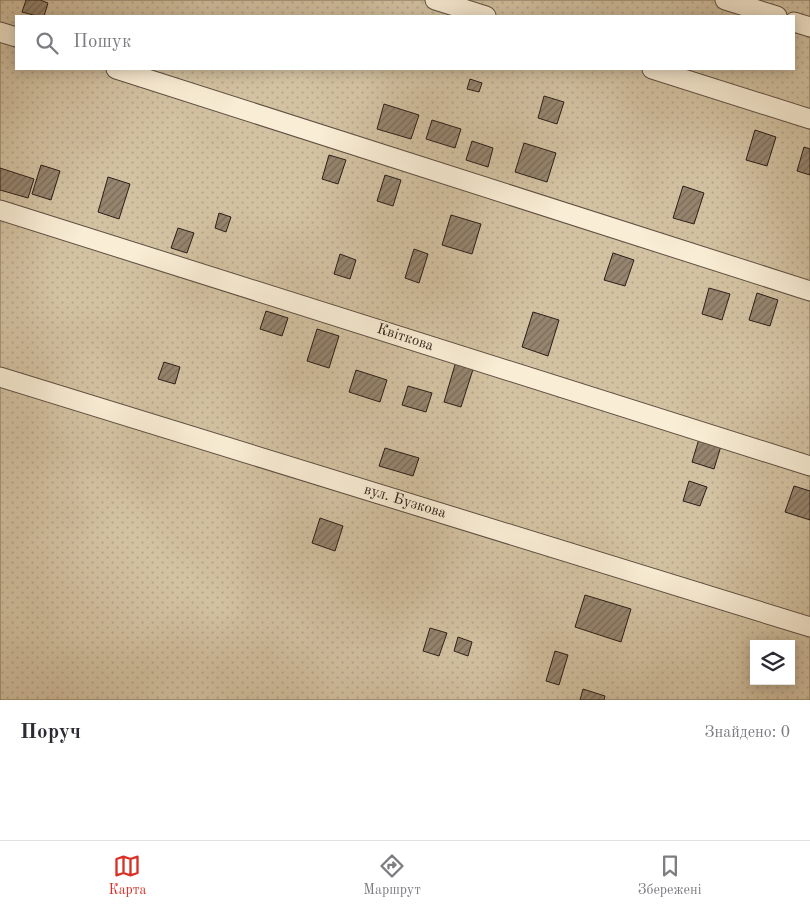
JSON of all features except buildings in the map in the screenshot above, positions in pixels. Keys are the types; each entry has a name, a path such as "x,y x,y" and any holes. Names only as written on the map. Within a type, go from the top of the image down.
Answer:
{"street":[{"path":"435,0 483,15"},
{"path":"725,0 774,15"},
{"path":"795,22 810,27"},
{"path":"0,32 15,37"},
{"path":"119,70 810,291"},
{"path":"655,70 810,118"},
{"name":"Квіткова","path":"0,210 810,466"},
{"name":"вул. Бузкова","path":"0,377 810,627"}],"shaded area":[{"path":"0,0 810,0 810,700 0,700"}]}
